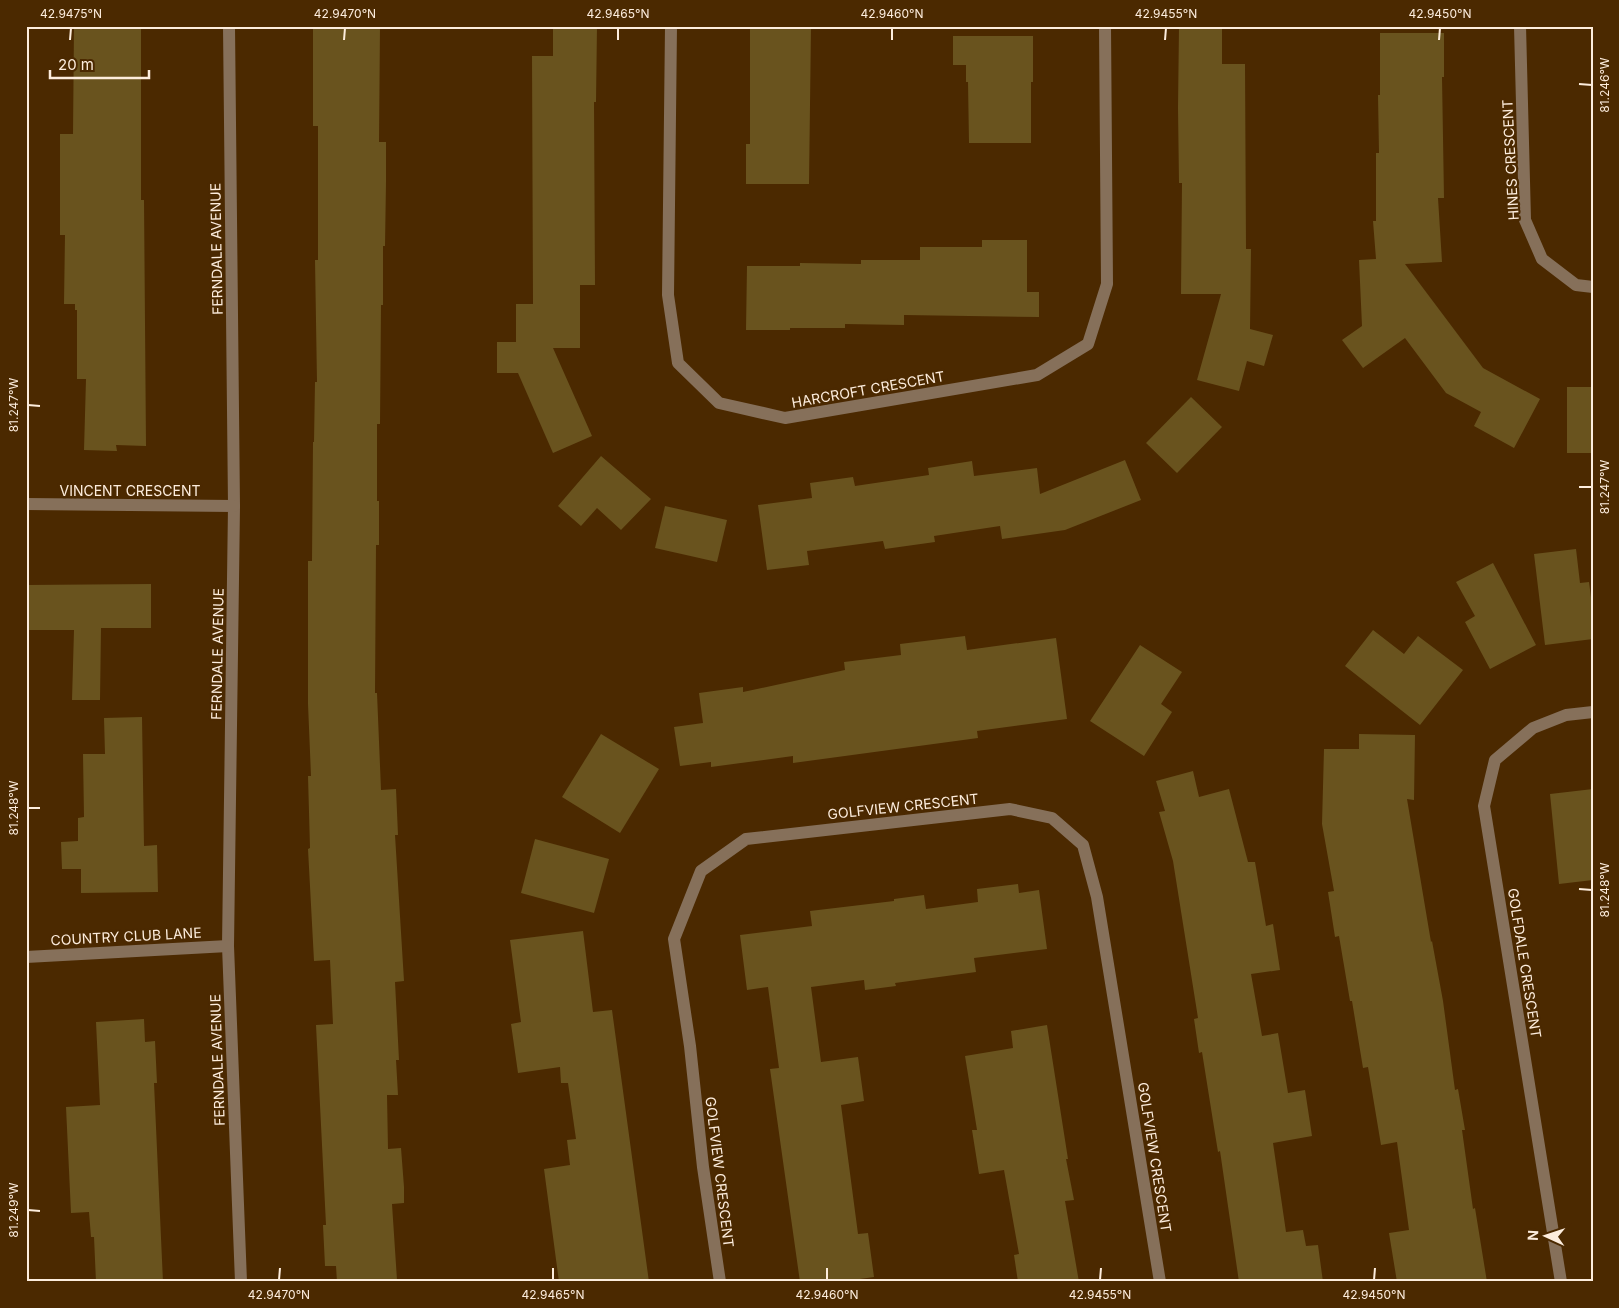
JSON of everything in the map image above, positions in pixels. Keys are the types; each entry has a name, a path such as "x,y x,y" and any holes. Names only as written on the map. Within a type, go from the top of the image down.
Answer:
{"street":[{"name":"FERNDALE AVENUE","path":"229,26 234,506 228,946 241,1282"},
{"name":"HARCROFT CRESCENT","path":"671,26 668,294 678,364 719,403 785,418 1037,375 1088,344 1107,284 1105,26"},
{"name":"HINES CRESCENT","path":"1520,26 1525,220 1542,260 1576,285 1593,287"},
{"name":"VINCENT CRESCENT","path":"26,504 234,506"},
{"name":"GOLFDALE CRESCENT","path":"1561,1282 1484,806 1495,760 1533,728 1566,715 1593,712"},
{"name":"GOLFVIEW CRESCENT","path":"720,1282 703,1167 690,1046 674,938 701,871 746,839 1010,809 1052,818 1083,845 1097,897 1160,1282"},
{"name":"COUNTRY CLUB LANE","path":"26,957 228,946"}],"building":[{"path":"74,26 141,26 141,200 144,200 146,446 116,445 117,451 84,450 86,379 77,379 77,310 75,310 75,304 64,304 65,235 60,235 60,134 73,134"},
{"path":"313,26 380,26 379,142 386,142 386,182 383,305 381,305 380,424 377,424 379,545 376,545 375,693 377,693 381,790 396,789 398,835 395,835 404,981 395,982 399,1060 396,1060 398,1095 387,1095 388,1149 401,1148 404,1187 404,1203 392,1204 397,1280 337,1282 336,1266 325,1266 323,1225 326,1225 316,1025 333,1024 330,960 314,961 308,849 310,848 308,776 311,776 308,704 308,561 312,561 313,442 315,382 317,382 315,260 318,260 318,126 313,126"},
{"path":"553,26 597,26 596,102 594,102 595,285 580,285 580,348 553,348 592,436 553,453 518,373 497,373 497,342 516,342 516,304 533,304 532,56 553,56"},
{"path":"750,26 811,26 809,184 746,184 746,144 750,144"},
{"path":"1179,26 1222,26 1222,64 1245,64 1246,249 1251,249 1250,329 1273,335 1264,366 1247,361 1239,391 1197,380 1221,294 1181,294 1182,183 1179,183"},
{"path":"1380,33 1444,33 1444,77 1442,77 1444,198 1438,198 1442,262 1405,264 1483,368 1540,399 1514,448 1474,426 1481,412 1446,393 1405,338 1363,368 1342,340 1362,326 1359,260 1376,259 1373,221 1376,221 1376,153 1379,153"},
{"path":"953,36 1033,36 1031,143 969,143 966,65 953,65"},
{"path":"982,240 1027,240 1027,292 1039,292 1039,317 904,315 904,325 845,324 845,328 746,330 747,266 800,266 800,263 861,264 861,260 920,260 920,247 982,247"},
{"path":"1567,387 1593,387 1593,453 1567,453"},
{"path":"1191,397 1222,427 1177,473 1146,443"},
{"path":"601,456 651,499 621,530 597,508 581,526 558,506"},
{"path":"1125,460 1141,500 1065,530 1002,539 1000,526 934,536 935,542 885,549 883,541 807,551 809,565 767,570 758,505 812,498 810,483 853,477 855,486 929,475 928,468 972,461 974,476 1037,468 1040,494"},
{"path":"665,506 727,520 717,562 655,548"},
{"path":"1576,549 1580,583 1589,582 1593,613 1593,639 1545,645 1534,554"},
{"path":"1493,563 1536,645 1490,669 1465,622 1475,616 1456,582"},
{"path":"151,584 151,628 101,628 100,700 72,700 74,630 26,630 26,585"},
{"path":"1373,630 1404,654 1418,636 1463,670 1420,725 1345,666"},
{"path":"965,636 967,650 1056,638 1067,719 977,731 978,738 793,763 793,756 711,767 711,762 680,766 674,727 703,723 699,693 743,687 743,692 845,670 844,662 901,655 900,644"},
{"path":"1140,645 1182,672 1161,704 1172,712 1144,756 1090,721"},
{"path":"142,717 144,846 157,845 158,892 81,893 81,869 62,869 61,842 78,841 78,818 84,817 83,754 105,754 104,718"},
{"path":"601,734 659,769 620,833 562,797"},
{"path":"1359,734 1415,735 1414,800 1407,799 1443,1001 1455,1090 1458,1089 1465,1130 1462,1130 1473,1209 1475,1208 1487,1282 1397,1282 1389,1233 1409,1230 1397,1142 1381,1145 1368,1067 1363,1068 1339,936 1335,937 1328,892 1334,891 1322,824 1324,749 1359,749"},
{"path":"1193,771 1199,797 1229,789 1248,862 1255,862 1266,926 1273,924 1280,970 1251,974 1262,1036 1278,1033 1288,1093 1305,1090 1312,1136 1273,1143 1286,1232 1303,1230 1306,1246 1318,1245 1323,1282 1239,1282 1220,1151 1218,1152 1202,1052 1199,1053 1194,1019 1198,1018 1173,861 1159,812 1165,811 1156,781"},
{"path":"1593,789 1593,880 1559,884 1550,794"},
{"path":"535,839 609,859 594,913 521,893"},
{"path":"1018,884 1019,893 1039,890 1047,949 974,958 976,972 895,983 896,986 865,990 864,980 811,987 821,1062 858,1057 864,1101 841,1105 858,1234 868,1233 874,1277 839,1282 800,1282 770,1069 779,1068 768,987 747,990 740,935 812,926 810,911 894,901 894,899 924,895 926,909 978,902 977,889"},
{"path":"583,931 593,1012 612,1010 649,1282 559,1282 544,1169 570,1165 567,1140 576,1139 568,1083 561,1083 560,1067 518,1073 511,1024 521,1022 510,940"},
{"path":"144,1019 145,1042 155,1041 157,1083 154,1083 163,1282 96,1282 94,1237 91,1237 89,1212 71,1213 66,1107 100,1105 96,1022"},
{"path":"1047,1025 1068,1159 1066,1159 1074,1200 1065,1201 1079,1282 1018,1282 1014,1255 1019,1254 1004,1170 979,1174 972,1130 977,1130 965,1056 1013,1048 1011,1031"}]}
